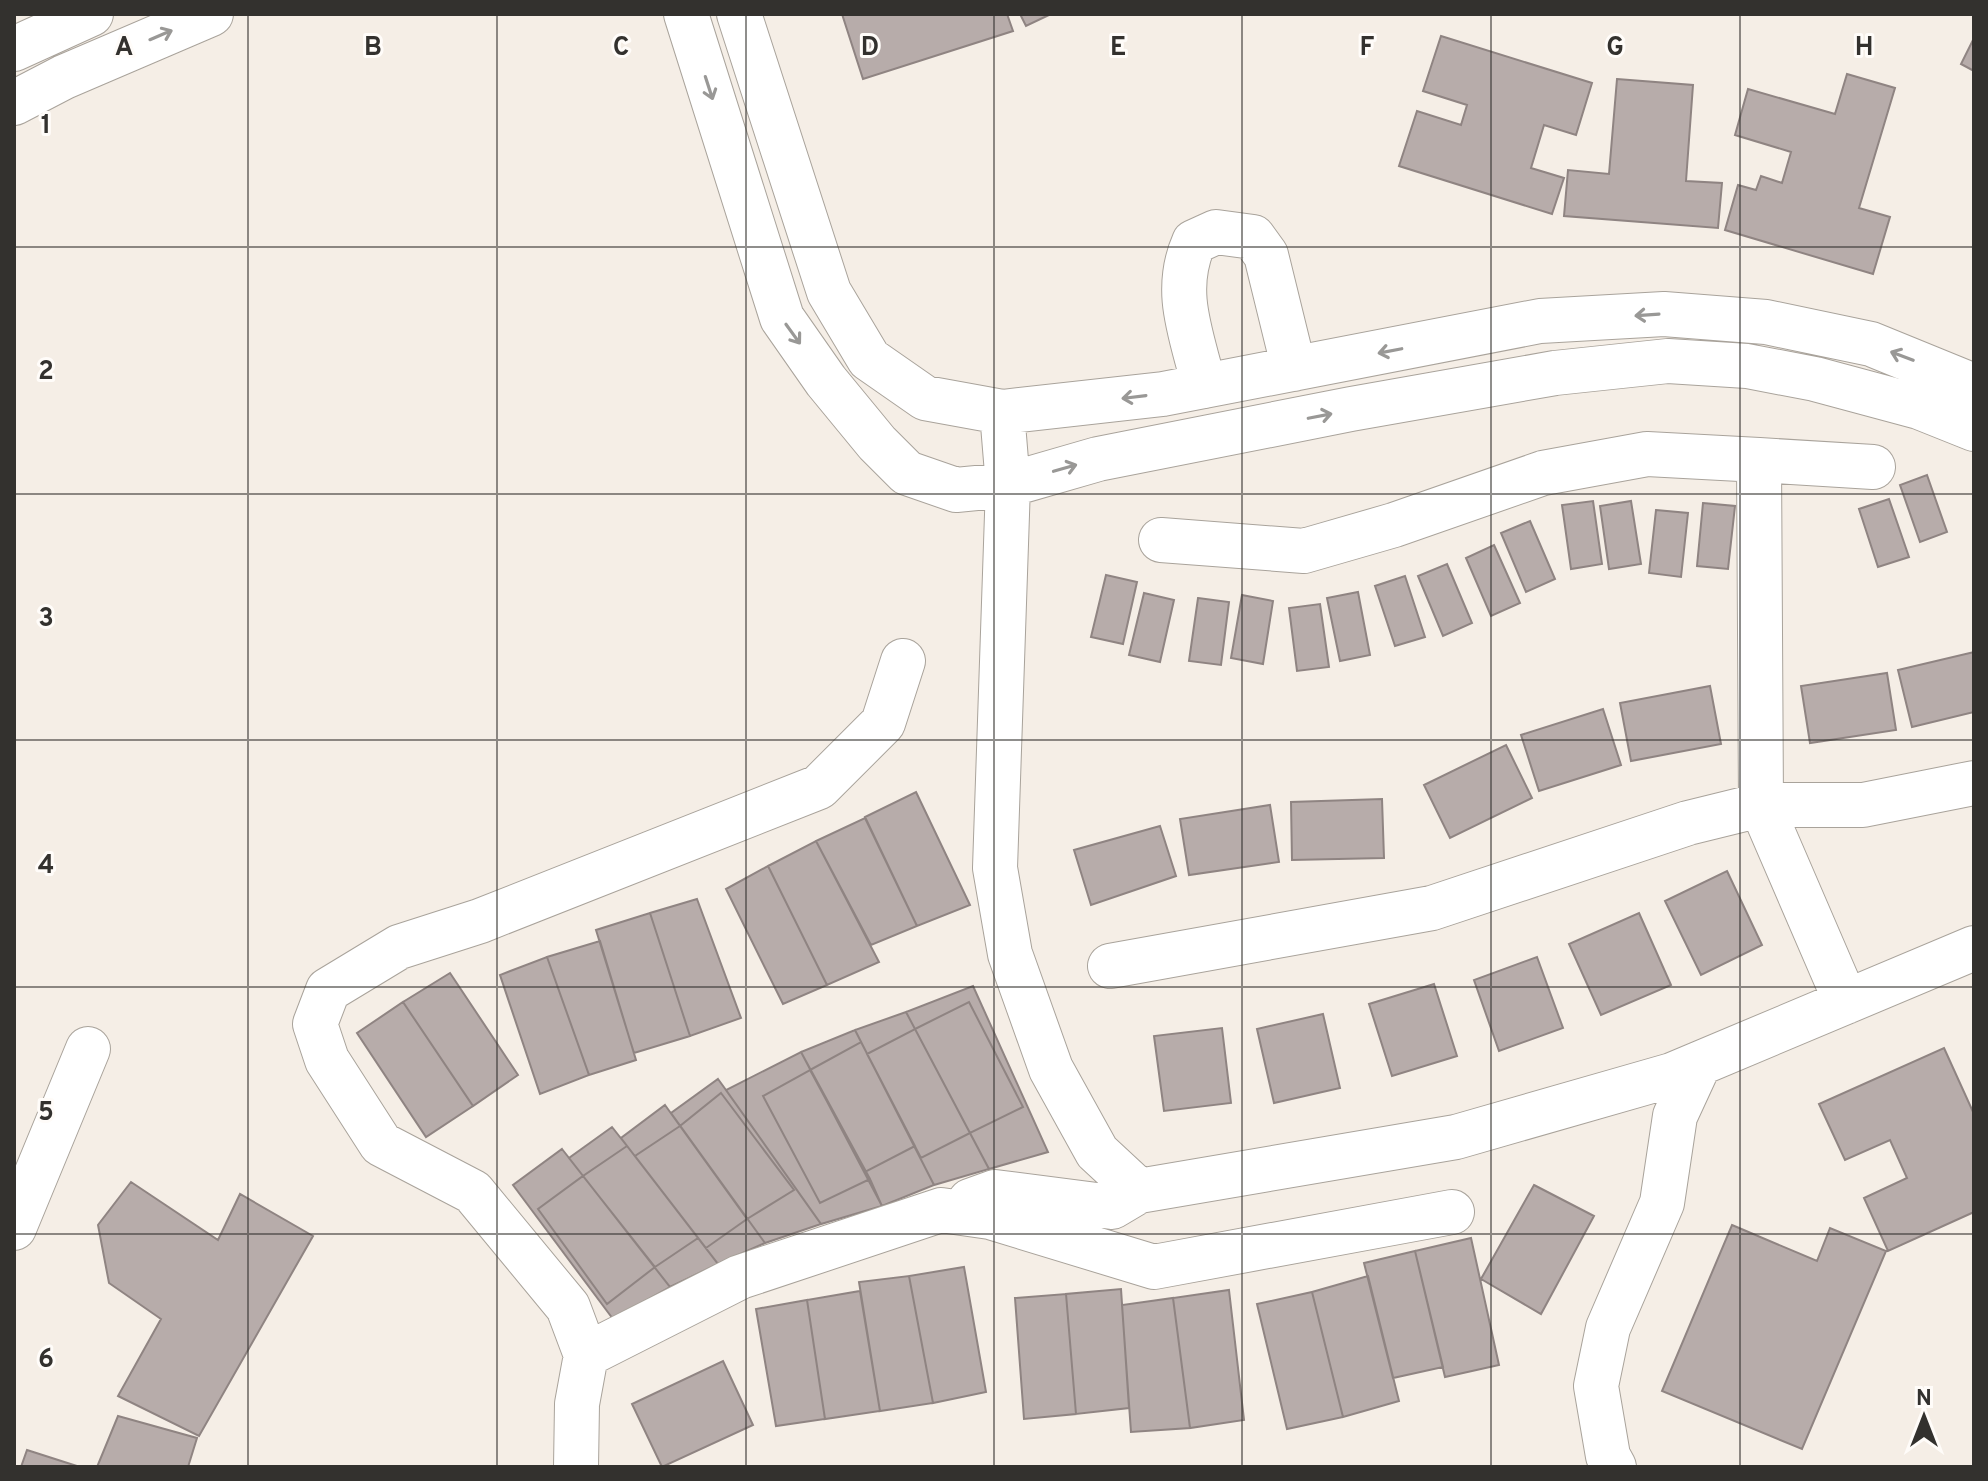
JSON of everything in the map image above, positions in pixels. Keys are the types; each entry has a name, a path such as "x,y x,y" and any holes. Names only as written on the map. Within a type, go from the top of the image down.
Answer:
{"street":[{"path":"64,77 32,32 91,14"},
{"path":"14,103 64,77 211,14"},
{"path":"686,14 782,318 826,381 877,443 907,473 956,490 1008,485 1098,459 1336,412 1555,373 1668,361 1747,366 1815,379 1919,407 1974,429"},
{"path":"739,14 829,292 869,359 925,398 1002,412 1204,386 1540,321 1664,314 1766,322 1871,344 1974,386"},
{"path":"1204,386 1182,290 1183,266 1194,242 1216,232 1253,237 1266,255 1294,369"},
{"path":"1002,412 1008,485 995,868 1010,954 1051,1069 1097,1152 1139,1191"},
{"path":"1161,540 1304,551 1394,525 1543,473 1647,454 1873,467"},
{"path":"1759,460 1761,805 1846,1002"},
{"path":"576,1467 577,1404 586,1355 568,1307 473,1192 381,1144 327,1060 315,1024 328,990 399,947 480,921 819,787 883,723 903,661"},
{"path":"1110,966 1432,908 1688,823 1761,805 1863,805 1974,783"},
{"path":"586,1355 740,1277 995,1192 1112,1207 1139,1191 1456,1137 1672,1075 1974,948"},
{"path":"14,1228 88,1049"},
{"path":"1614,1467 1608,1456 1596,1386 1605,1343 1662,1203 1675,1116 1699,1064"},
{"path":"941,1210 990,1217 1154,1267 1452,1212"}],"building":[{"path":"842,14 1007,14 1013,31 863,79"},
{"path":"1020,14 1051,14 1026,26"},
{"path":"1441,36 1592,83 1576,135 1544,125 1531,168 1564,178 1552,214 1399,166 1417,111 1461,125 1467,105 1423,91"},
{"path":"1974,38 1974,71 1961,64"},
{"path":"1847,74 1895,88 1859,208 1890,217 1873,274 1725,230 1738,185 1756,190 1761,176 1782,183 1791,152 1735,135 1748,89 1835,114"},
{"path":"1617,79 1693,85 1686,181 1722,183 1718,228 1564,216 1568,170 1609,174"},
{"path":"1927,475 1947,532 1920,542 1900,485"},
{"path":"1889,499 1909,557 1878,567 1859,509"},
{"path":"1593,501 1602,564 1571,569 1562,505"},
{"path":"1631,501 1641,564 1609,569 1600,506"},
{"path":"1703,503 1735,506 1728,569 1697,566"},
{"path":"1656,510 1688,513 1681,577 1649,573"},
{"path":"1530,521 1555,579 1526,592 1501,533"},
{"path":"1494,545 1520,603 1491,616 1466,558"},
{"path":"1447,564 1472,623 1443,636 1418,576"},
{"path":"1106,575 1137,582 1123,644 1091,637"},
{"path":"1405,576 1425,637 1395,646 1375,586"},
{"path":"1358,592 1370,655 1340,661 1327,598"},
{"path":"1144,593 1174,600 1160,662 1129,655"},
{"path":"1242,595 1273,601 1263,664 1231,658"},
{"path":"1198,598 1229,602 1221,665 1189,661"},
{"path":"1320,604 1329,667 1297,671 1289,608"},
{"path":"1974,652 1974,712 1912,727 1898,670"},
{"path":"1887,673 1896,730 1810,743 1801,686"},
{"path":"1710,686 1721,744 1631,761 1620,703"},
{"path":"1603,709 1621,765 1539,791 1521,735"},
{"path":"1506,745 1532,798 1450,838 1424,785"},
{"path":"916,792 970,905 917,926 865,817"},
{"path":"1382,799 1384,858 1292,860 1291,802"},
{"path":"1270,805 1279,862 1189,875 1180,819"},
{"path":"865,818 917,926 871,945 816,841"},
{"path":"1160,826 1176,876 1091,905 1074,850"},
{"path":"816,841 879,962 827,985 768,866"},
{"path":"768,866 827,985 783,1004 726,889"},
{"path":"1727,871 1762,945 1701,975 1665,901"},
{"path":"697,899 741,1018 690,1036 650,913"},
{"path":"650,913 690,1036 634,1053 596,930"},
{"path":"1639,913 1671,985 1601,1015 1569,944"},
{"path":"600,941 636,1060 589,1075 547,957"},
{"path":"547,957 589,1075 540,1094 500,975"},
{"path":"1537,957 1563,1028 1499,1051 1474,980"},
{"path":"450,973 518,1075 473,1106 403,1002"},
{"path":"1434,984 1457,1056 1392,1076 1369,1004"},
{"path":"973,986 1048,1152 989,1169 906,1012"},
{"path":"403,1002 473,1106 426,1137 357,1033"},
{"path":"969,1002 1023,1107 970,1133 915,1029"},
{"path":"906,1012 989,1169 934,1185 855,1030"},
{"path":"1323,1014 1340,1088 1274,1103 1257,1029"},
{"path":"1222,1028 1231,1103 1164,1111 1154,1036"},
{"path":"915,1029 970,1133 921,1158 867,1054"},
{"path":"855,1030 934,1185 882,1206 801,1052"},
{"path":"861,1042 915,1146 865,1172 810,1070"},
{"path":"1944,1048 1974,1114 1974,1212 1888,1251 1864,1198 1907,1178 1890,1140 1845,1160 1819,1104"},
{"path":"801,1052 882,1206 821,1224 726,1090"},
{"path":"810,1070 870,1179 820,1203 763,1096"},
{"path":"718,1079 821,1224 765,1243 671,1113"},
{"path":"721,1093 794,1190 747,1219 680,1126"},
{"path":"665,1105 765,1243 718,1264 621,1138"},
{"path":"680,1126 747,1219 706,1248 635,1156"},
{"path":"612,1127 718,1264 670,1287 569,1158"},
{"path":"627,1146 698,1238 655,1267 583,1176"},
{"path":"562,1149 670,1287 613,1319 513,1185"},
{"path":"583,1176 655,1267 607,1304 538,1209"},
{"path":"131,1182 218,1240 240,1194 313,1236 199,1436 118,1396 161,1319 109,1283 98,1225"},
{"path":"1534,1185 1594,1216 1541,1314 1481,1279"},
{"path":"1732,1225 1817,1261 1830,1228 1886,1251 1802,1449 1662,1391"},
{"path":"1471,1238 1499,1365 1445,1377 1415,1251"},
{"path":"1415,1251 1443,1367 1393,1378 1364,1263"},
{"path":"964,1267 986,1392 933,1403 909,1276"},
{"path":"909,1276 933,1403 880,1411 859,1282"},
{"path":"1368,1276 1399,1401 1343,1417 1312,1292"},
{"path":"1121,1289 1129,1408 1076,1414 1066,1294"},
{"path":"1229,1290 1244,1420 1190,1428 1173,1298"},
{"path":"860,1291 880,1411 825,1419 807,1300"},
{"path":"1312,1292 1343,1417 1287,1429 1257,1304"},
{"path":"1066,1294 1076,1414 1024,1419 1015,1298"},
{"path":"1173,1298 1190,1428 1131,1432 1122,1305"},
{"path":"807,1300 825,1419 776,1426 756,1309"},
{"path":"723,1361 753,1425 662,1467 632,1404"},
{"path":"118,1416 197,1438 188,1467 97,1467"},
{"path":"27,1450 80,1467 21,1467"}]}
